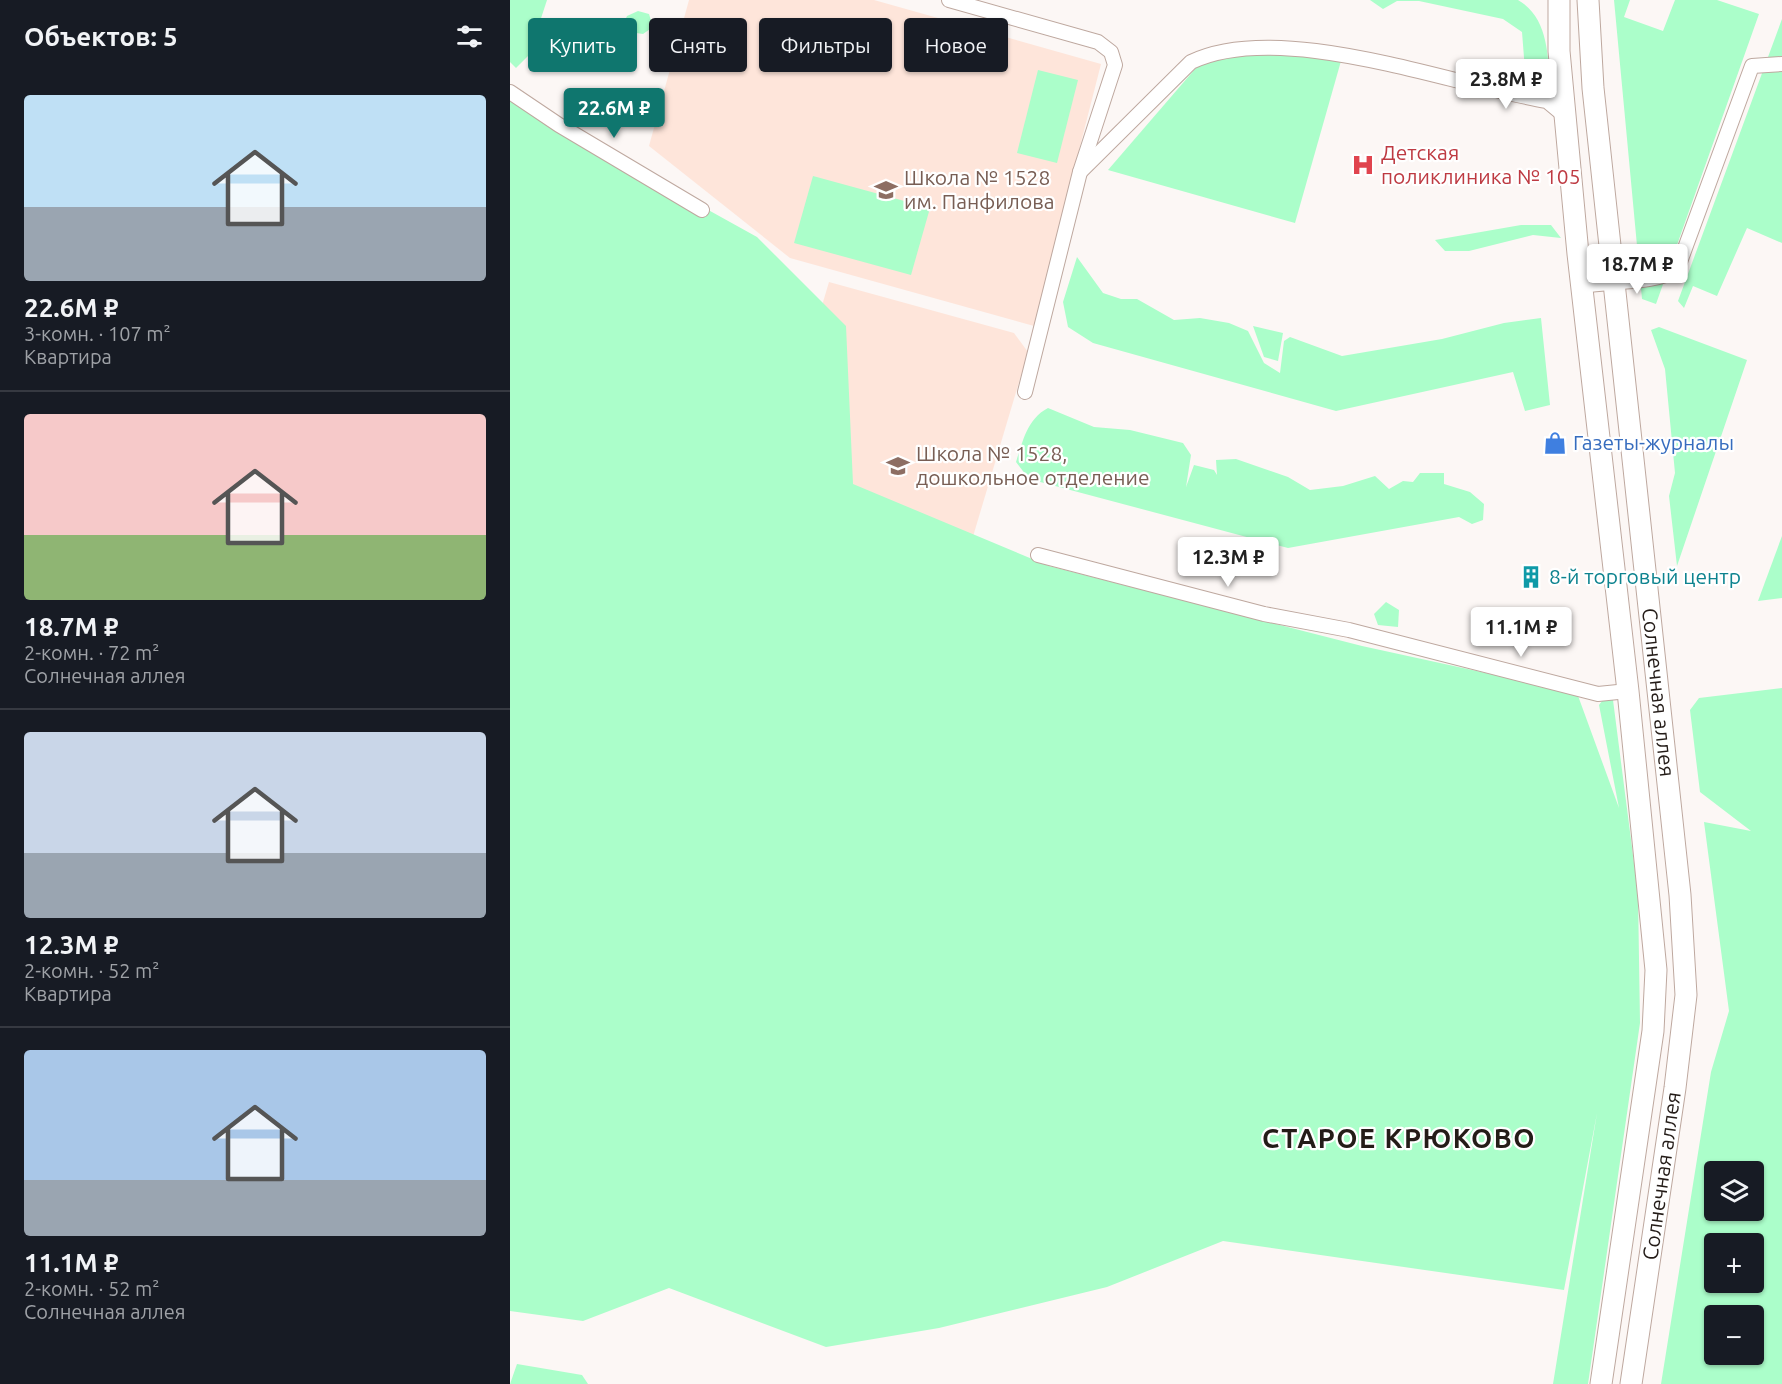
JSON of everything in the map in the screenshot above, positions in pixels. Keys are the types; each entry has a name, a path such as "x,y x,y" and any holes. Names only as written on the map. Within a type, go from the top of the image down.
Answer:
{"main road":[{"name":"Солнечная аллея","path":"1550,0 1559,51 1656,970 1653,1031 1601,1384"},
{"name":"Солнечная аллея","path":"1559,0 1559,51"},
{"name":"Солнечная аллея","path":"1588,0 1593,88 1680,895 1686,995 1676,1088 1631,1384"}],"street":[{"path":"948,0 1098,42 1111,52 1114,65 1080,172 1025,392"},
{"path":"1080,172 1191,62 1210,52 1285,47 1347,56 1547,101 1565,116"},
{"path":"1583,286 1613,281 1659,279 1677,270 1752,66 1782,64"},
{"path":"510,92 560,125 702,210"},
{"path":"1038,555 1264,614 1349,630 1598,694 1628,691"}],"shaded area":[{"name":"Школа № 1528 им. Панфилова","path":"689,0 874,0 938,18 904,18 904,72 1008,72 1008,38 1101,64 1034,326 790,258 649,146 669,72 747,72 747,18 684,18"},
{"name":"Школа № 1528, дошкольное отделение","path":"829,282 1014,333 1028,352 966,560 808,537 796,393"}],"green space":[{"path":"510,0 547,0 541,18 528,18 528,56 516,68 510,62"},
{"path":"1370,0 1518,0 1528,7 1541,27 1547,50 1550,86 1526,83 1522,32 1503,19 1419,1 1397,1 1383,9"},
{"path":"1614,0 1630,0 1624,17 1663,31 1675,0 1717,0 1759,14 1656,304 1642,299"},
{"path":"638,11 649,14 649,30 643,34 637,33 637,18 626,18"},
{"path":"1782,19 1782,243 1747,228 1717,296 1693,286 1684,308 1678,301"},
{"path":"1274,52 1341,61 1295,223 1108,170 1195,69 1213,57"},
{"path":"1038,70 1078,80 1057,163 1017,153"},
{"path":"510,100 757,237 846,326 853,484 1049,566 1362,646 1577,693 1619,808 1599,705 1608,693 1613,700 1638,894 1640,1023 1588,1384 1553,1384 1597,1113 1564,1290 1223,1241 1107,1287 939,1328 826,1347 669,1288 583,1321 510,1311"},
{"path":"813,176 930,208 911,275 794,243"},
{"path":"1521,225 1551,225 1561,238 1533,235 1469,251 1445,251 1435,240"},
{"path":"1077,257 1103,293 1121,299 1137,299 1174,320 1200,318 1229,323 1248,331 1264,363 1280,373 1284,341 1290,337 1342,356 1442,339 1504,323 1541,318 1550,405 1525,411 1513,372 1336,411 1093,343 1068,327 1063,302"},
{"path":"1253,326 1283,333 1278,361 1264,357"},
{"path":"1659,327 1747,360 1677,566 1669,496 1675,473 1665,369 1651,330"},
{"path":"1048,408 1094,427 1130,430 1183,443 1191,455 1186,487 1194,465 1214,470 1217,475 1216,460 1236,459 1288,477 1310,490 1343,486 1375,476 1389,489 1403,481 1413,482 1420,473 1444,473 1444,484 1470,492 1484,504 1483,520 1472,524 1459,517 1288,548 1029,479 1016,462 1030,424"},
{"path":"1782,536 1782,598 1758,601"},
{"path":"1386,602 1399,610 1398,627 1378,625 1374,614"},
{"path":"1782,688 1782,1384 1661,1384 1711,1072 1729,1011 1704,822 1751,831 1700,792 1690,710 1699,698"},
{"path":"517,1364 582,1375 588,1384 510,1384"}],"place":[{"name":"Детская поликлиника № 105","path":"1363,165"},
{"name":"Школа № 1528 им. Панфилова","path":"886,190"},
{"name":"Газеты-журналы","path":"1555,443"},
{"name":"Школа № 1528, дошкольное отделение","path":"898,466"},
{"name":"8-й торговый центр","path":"1531,577"}],"district":[{"name":"СТАРОЕ КРЮКОВО","path":"1399,1139"}]}
